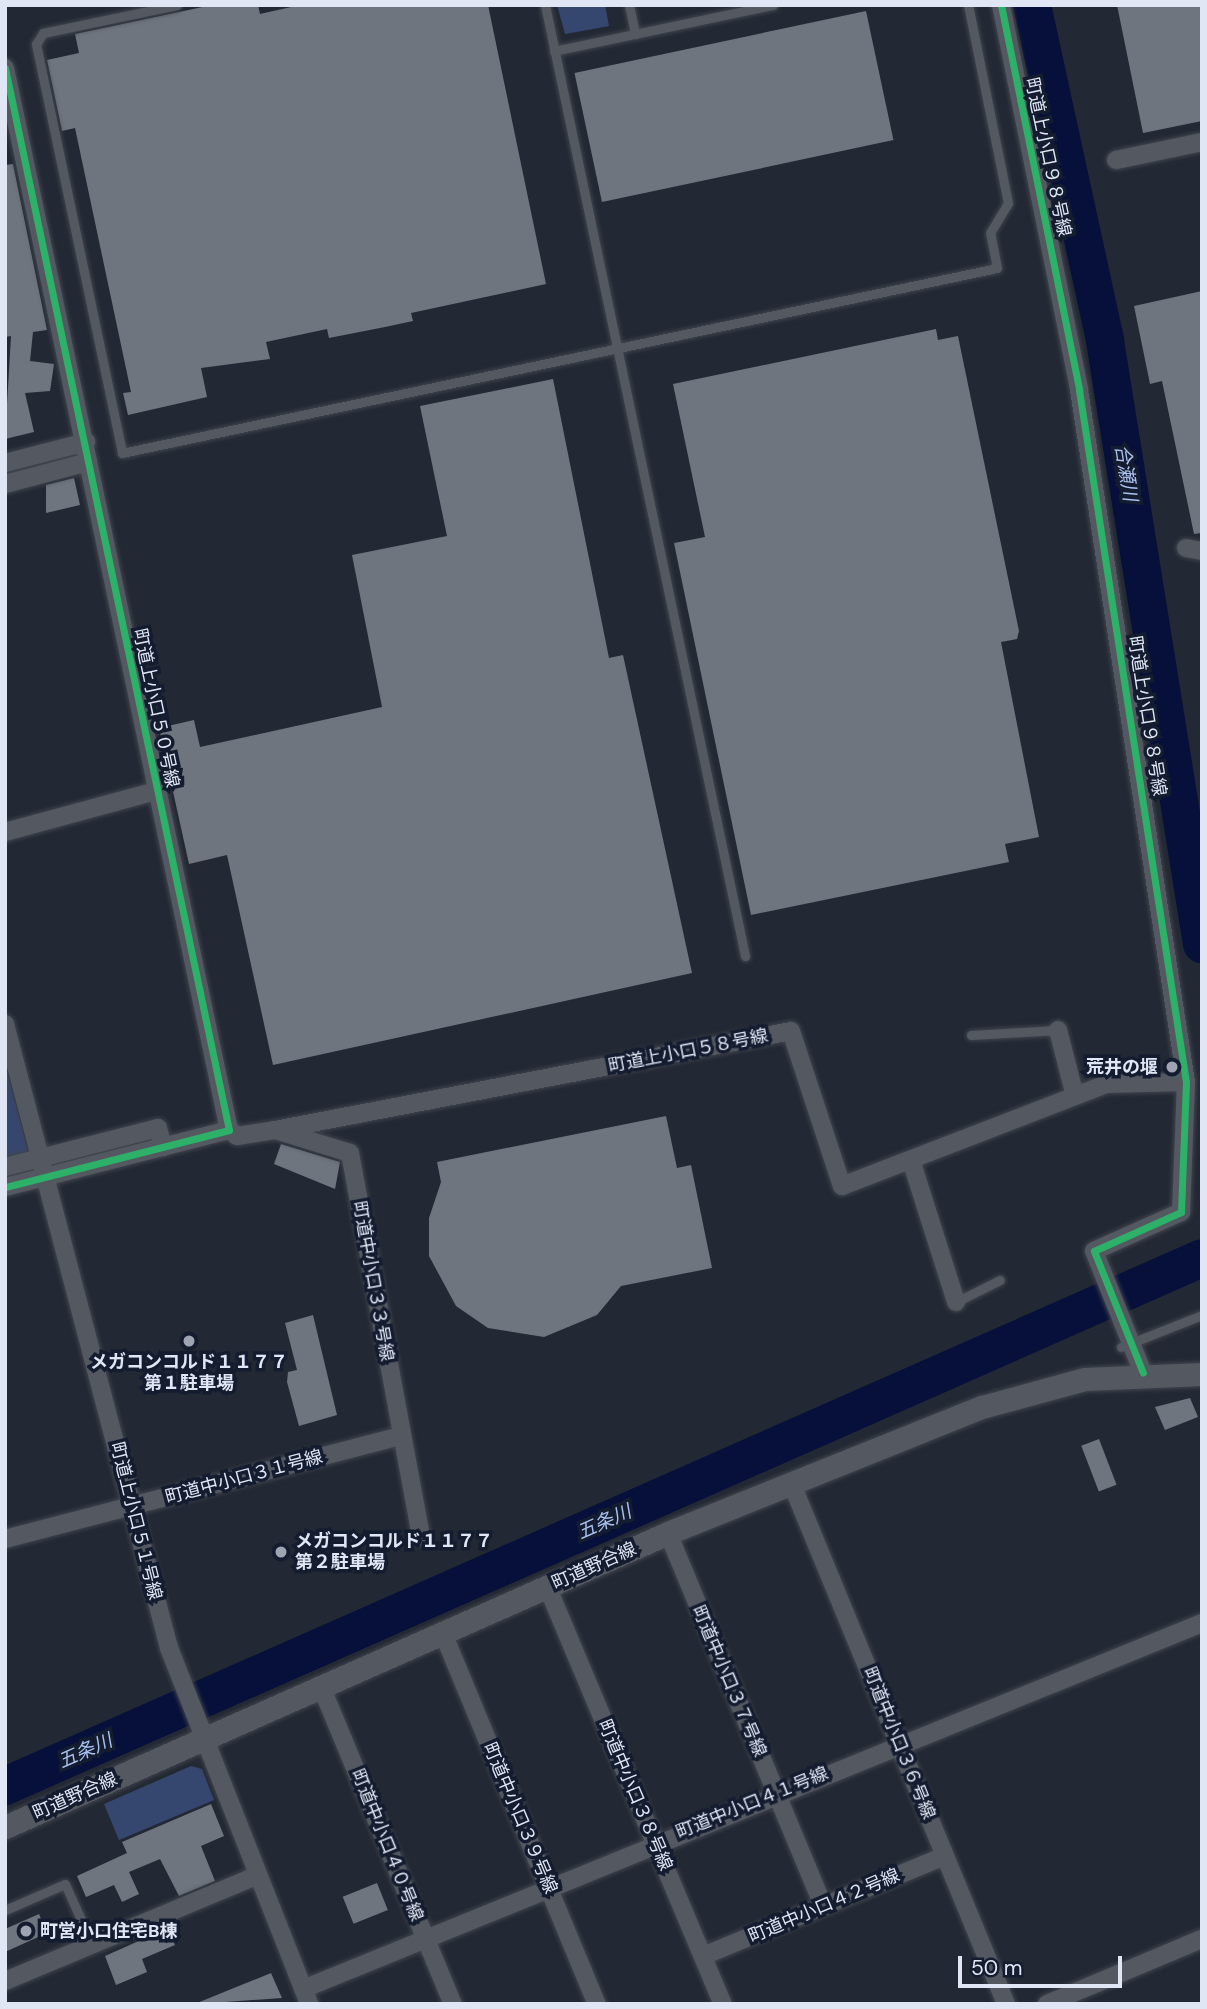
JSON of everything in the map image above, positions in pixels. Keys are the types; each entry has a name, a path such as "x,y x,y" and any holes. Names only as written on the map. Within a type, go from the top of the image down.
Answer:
{"street":[{"name":"町道上小口９８号線","path":"1001,5 1079,390 1186,1082 1181,1212 1092,1255 1127,1342 1143,1373"},
{"name":"町道上小口５０号線","path":"5,68 229,1130"},
{"path":"1116,160 1202,142"},
{"path":"5,463 86,442"},
{"path":"5,484 88,462"},
{"path":"5,832 156,791"},
{"name":"町道上小口５１号線","path":"5,1024 178,1674 256,1876 306,1996"},
{"path":"1058,1030 1075,1096"},
{"name":"町道上小口５８号線","path":"275,1130 791,1031 842,1186 1106,1084 1186,1082"},
{"path":"5,1167 158,1128 163,1147"},
{"path":"5,1187 229,1130"},
{"name":"町道中小口３３号線","path":"229,1130 237,1136 275,1130 351,1153 421,1536"},
{"path":"911,1160 956,1302"},
{"name":"町道野合線","path":"5,1827 203,1734 321,1686 668,1533 1016,1395 1143,1373 1202,1374"},
{"name":"町道中小口３１号線","path":"5,1539 401,1436"},
{"name":"町道中小口３６号線","path":"791,1482 1006,2004"},
{"name":"町道中小口３７号線","path":"668,1533 823,1906"},
{"name":"町道中小口３８号線","path":"547,1586 723,2004"},
{"name":"町道中小口４１号線","path":"306,1996 425,1937 1202,1623"},
{"name":"町道中小口３９号線","path":"443,1633 597,2004"},
{"name":"町道中小口４０号線","path":"321,1686 453,2004"},
{"name":"町道中小口４２号線","path":"703,1956 945,1856"},
{"path":"5,1980 256,1876"},
{"path":"1047,2004 1202,1939"}],"lane":[{"path":"177,5 43,33 36,44 122,453 997,268 990,233 1008,204 968,5"},
{"path":"545,5 745,956"},
{"path":"629,5 635,34"},
{"path":"554,51 773,5"},
{"path":"971,1035 1058,1030"},
{"path":"956,1302 1000,1280"},
{"path":"1127,1342 1202,1315"},
{"path":"5,1910 65,1884 92,1944"}],"shaded area":[{"path":"557,5 605,5 609,26 565,34"},
{"path":"5,1063 29,1155 5,1161"},
{"path":"191,1766 202,1769 214,1800 119,1840 104,1804"}],"building":[{"path":"212,5 258,5 260,14 300,5 488,5 546,284 411,313 413,321 385,327 329,338 327,329 266,342 270,359 201,368 207,397 128,415 123,393 131,392 75,128 62,131 47,60 79,53 75,34"},
{"path":"1117,5 1202,5 1202,121 1143,133"},
{"path":"866,11 893,140 602,202 575,73"},
{"path":"13,164 47,330 33,332 30,361 54,364 50,391 25,393 34,432 5,439 11,336 5,337 5,165"},
{"path":"1202,291 1202,533 1194,534 1162,381 1150,384 1134,306"},
{"path":"936,329 938,340 958,336 1019,631 1017,639 1001,642 1039,837 1005,844 1009,862 751,915 674,543 705,537 673,384"},
{"path":"553,379 609,658 623,655 692,973 273,1065 227,855 189,864 159,728 194,720 200,747 382,707 352,555 447,536 420,406"},
{"path":"74,478 80,505 46,513 46,485"},
{"path":"666,1116 677,1168 691,1165 712,1268 621,1286 597,1315 544,1337 488,1328 456,1306 429,1256 429,1218 441,1182 437,1162"},
{"path":"281,1144 340,1162 335,1189 274,1164"},
{"path":"313,1315 337,1415 299,1426 287,1382 288,1372 297,1370 285,1323"},
{"path":"1190,1398 1198,1417 1165,1430 1155,1407"},
{"path":"1099,1439 1117,1485 1099,1492 1081,1446"},
{"path":"211,1804 224,1836 201,1846 215,1881 179,1896 160,1859 129,1872 139,1894 122,1902 114,1885 86,1897 77,1876 127,1853 122,1842"},
{"path":"377,1883 388,1910 354,1924 343,1897"},
{"name":"町営小口住宅B棟","path":"39,1914 47,1933 5,1952 5,1929"},
{"path":"168,1928 175,1945 142,1959 147,1972 116,1985 105,1956"},
{"path":"271,1973 282,1998 197,2004 197,2003"}],"waterway":[{"name":"合瀬川","path":"1032,5 1105,341 1202,944"},
{"name":"五条川","path":"5,1786 1202,1258"}],"cycle path":[{"path":"1001,5 1079,390 1186,1082 1181,1212 1094,1251 1143,1373"},
{"path":"5,68 229,1130 5,1187"}],"place":[{"name":"荒井の堰","path":"1172,1067"},
{"name":"メガコンコルド１１７７ 第１駐車場","path":"189,1341"},
{"name":"メガコンコルド１１７７ 第２駐車場","path":"281,1552"},
{"name":"町営小口住宅B棟","path":"26,1931"}]}
